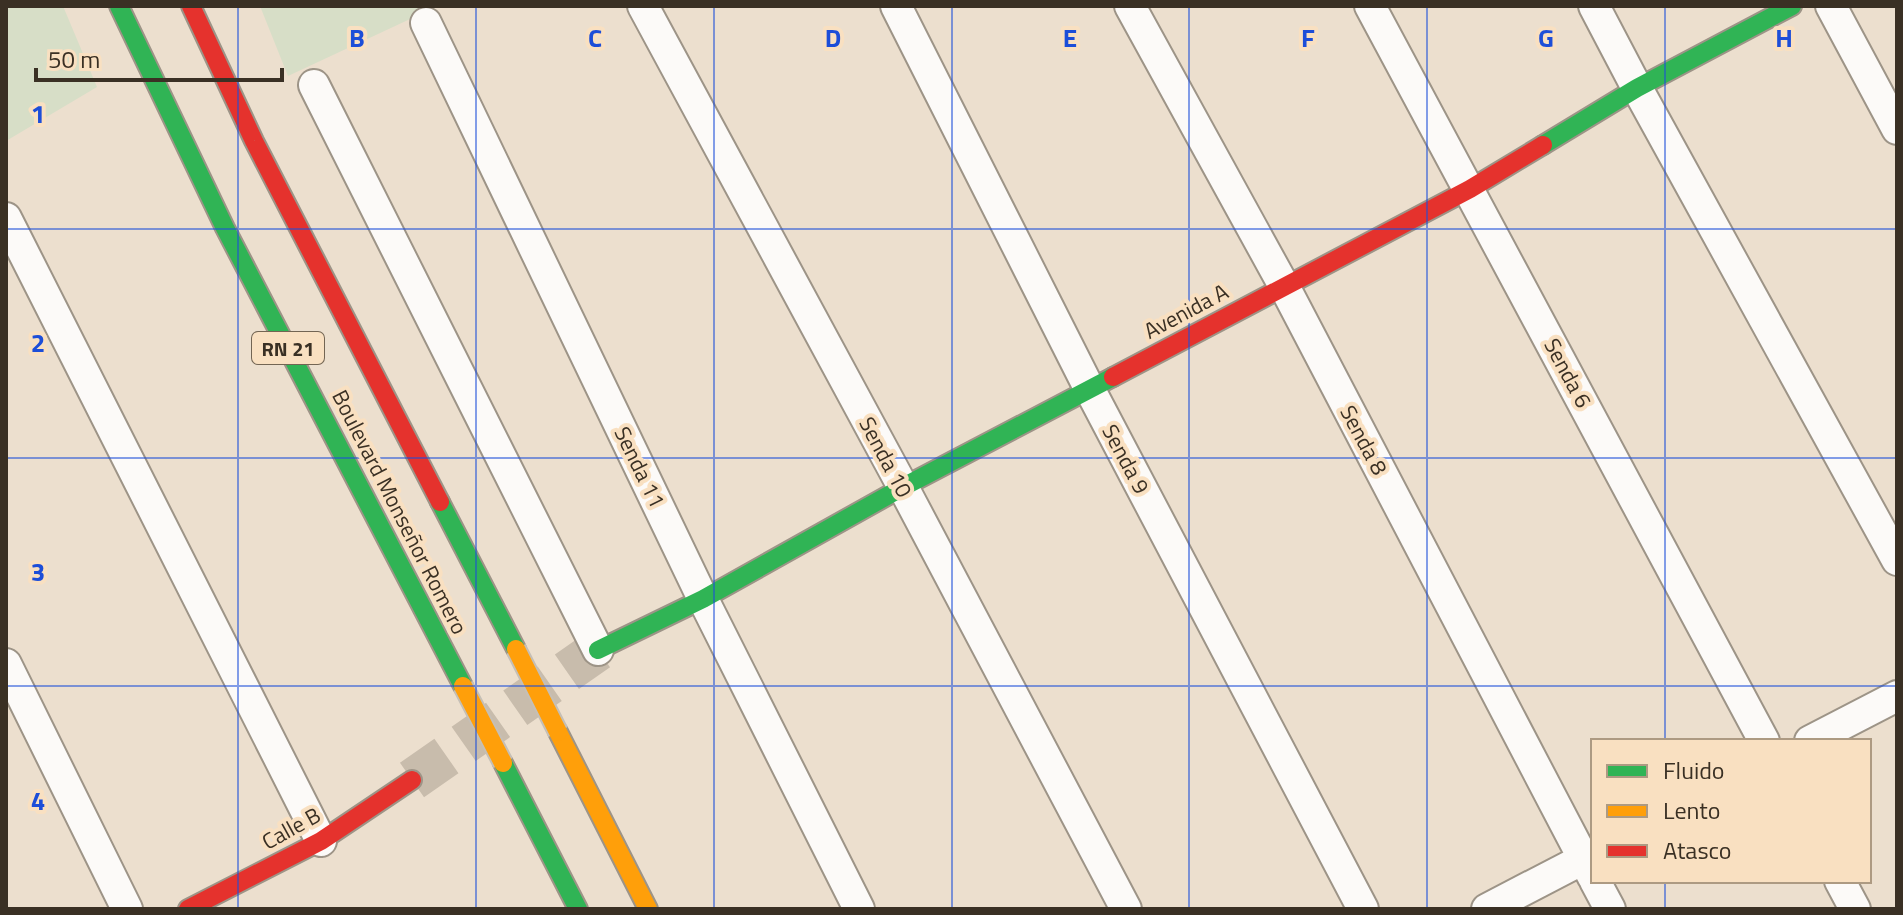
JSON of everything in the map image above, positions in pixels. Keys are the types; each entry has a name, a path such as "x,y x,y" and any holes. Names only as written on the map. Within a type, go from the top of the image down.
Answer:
{"main road":[{"name":"Boulevard Monseñor Romero","path":"119,6 225,228 578,909"},
{"name":"Boulevard Monseñor Romero","path":"191,6 254,141 648,909"},
{"name":"Avenida A","path":"598,650 703,599 903,487 1470,189 1637,88 1792,6"},
{"name":"Calle B","path":"188,909 321,841 412,780"}],"street":[{"name":"Senda 10","path":"643,6 1126,909"},
{"name":"Senda 9","path":"896,6 1089,388 1363,909"},
{"name":"Senda 8","path":"1130,6 1284,286 1591,868"},
{"name":"Senda 6","path":"1370,6 1763,739"},
{"path":"1594,6 1897,560"},
{"path":"1831,6 1897,129"},
{"name":"Senda 11","path":"426,23 703,599 859,909"},
{"path":"314,85 598,650"},
{"path":"6,218 321,841"},
{"path":"6,664 127,909"},
{"path":"1814,739 1897,696"},
{"path":"1487,909 1591,868"},
{"name":"Senda 8","path":"1598,883 1610,909"},
{"path":"1841,883 1855,909"}],"green space":[{"path":"6,6 63,6 97,87 6,141"},
{"path":"260,6 438,6 288,76"}],"tunnel":[{"path":"412,780 598,650"}],"traffic: fast":[{"path":"119,6 225,228 463,686"},
{"path":"1543,145 1637,88 1792,6"},
{"path":"598,650 703,599 903,487 1113,377"},
{"path":"440,502 516,649"},
{"path":"503,763 578,909"}],"traffic: slow":[{"path":"516,649 558,732"},
{"path":"463,686 503,763"},
{"path":"558,732 648,909"}],"traffic: jam":[{"path":"191,6 254,141 440,502"},
{"path":"1113,377 1470,189 1543,145"},
{"path":"188,909 321,841 412,780"}]}
